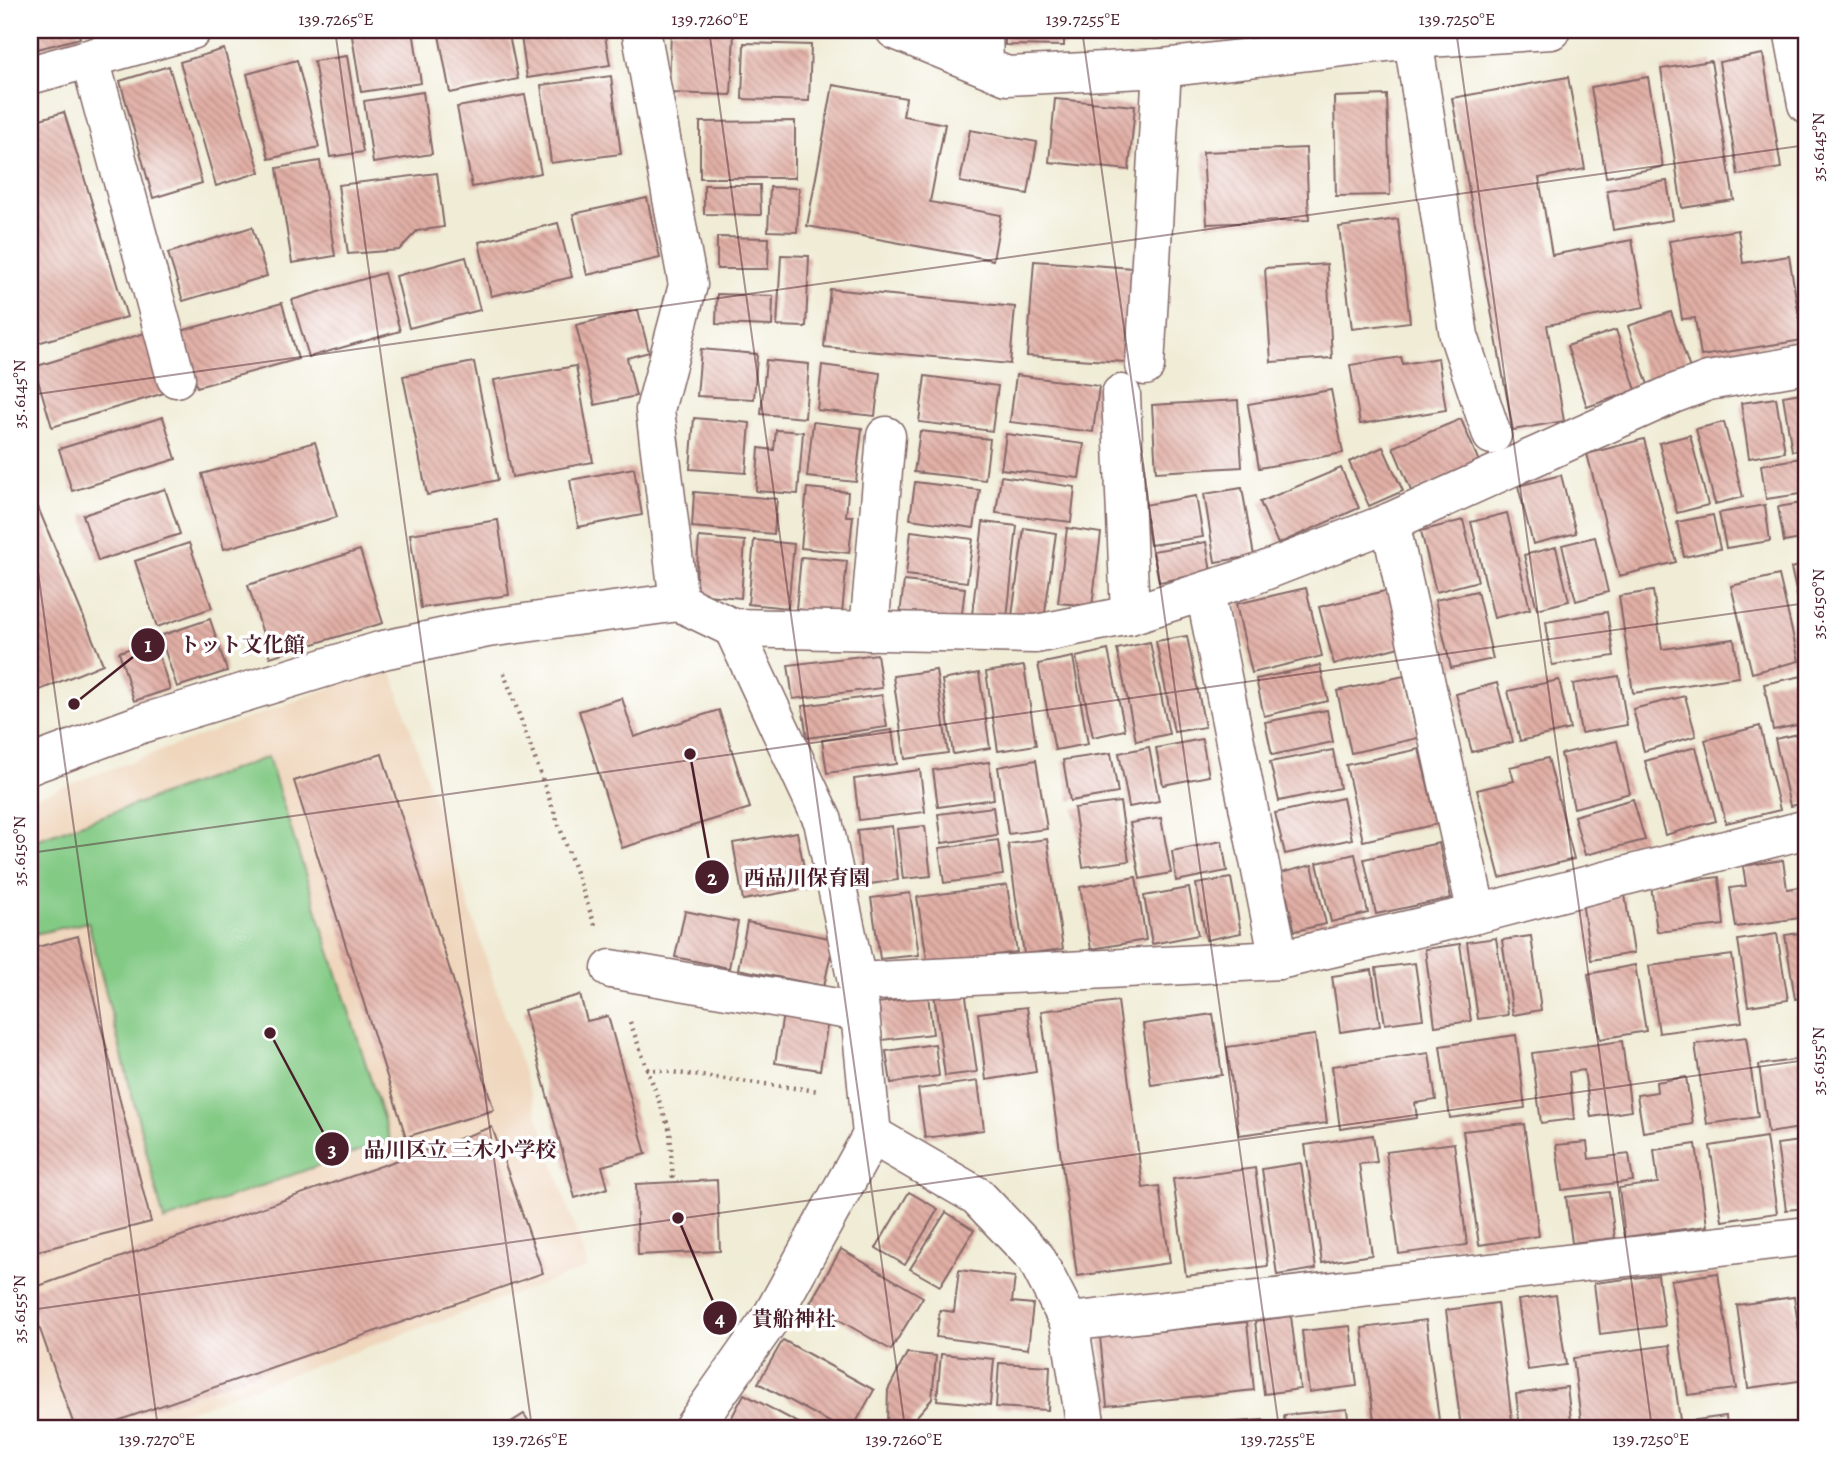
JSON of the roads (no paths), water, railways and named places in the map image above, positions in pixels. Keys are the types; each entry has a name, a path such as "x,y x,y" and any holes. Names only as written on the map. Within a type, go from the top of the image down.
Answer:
{"street":[{"path":"30,75 192,30"},
{"path":"641,30 688,285 655,410 678,602"},
{"path":"895,30 984,48 1007,76 1162,68 1413,39 1530,31"},
{"path":"1793,30 1807,104"},
{"path":"1413,39 1459,336 1492,435"},
{"path":"90,59 176,378"},
{"path":"1130,615 1133,380 1162,68"},
{"path":"30,765 141,723 383,650 488,628 678,602 733,628 1036,634 1130,615 1205,592 1390,522 1673,394 1708,382 1807,365"},
{"path":"869,631 886,436"},
{"path":"1390,522 1477,914"},
{"path":"1205,592 1279,960"},
{"path":"693,1428 772,1316 872,1135 858,997 823,821 733,628"},
{"path":"611,969 858,997 1279,960 1477,914 1807,829"},
{"path":"872,1135 977,1196 1036,1258 1069,1322 1086,1428"},
{"path":"1069,1322 1807,1236"}],"place":[{"name":"トット文化館","path":"74,704"},
{"name":"西品川保育園","path":"690,754"},
{"name":"品川区立 三木小学校","path":"270,1033"},
{"name":"貴船神社","path":"678,1218"}]}
